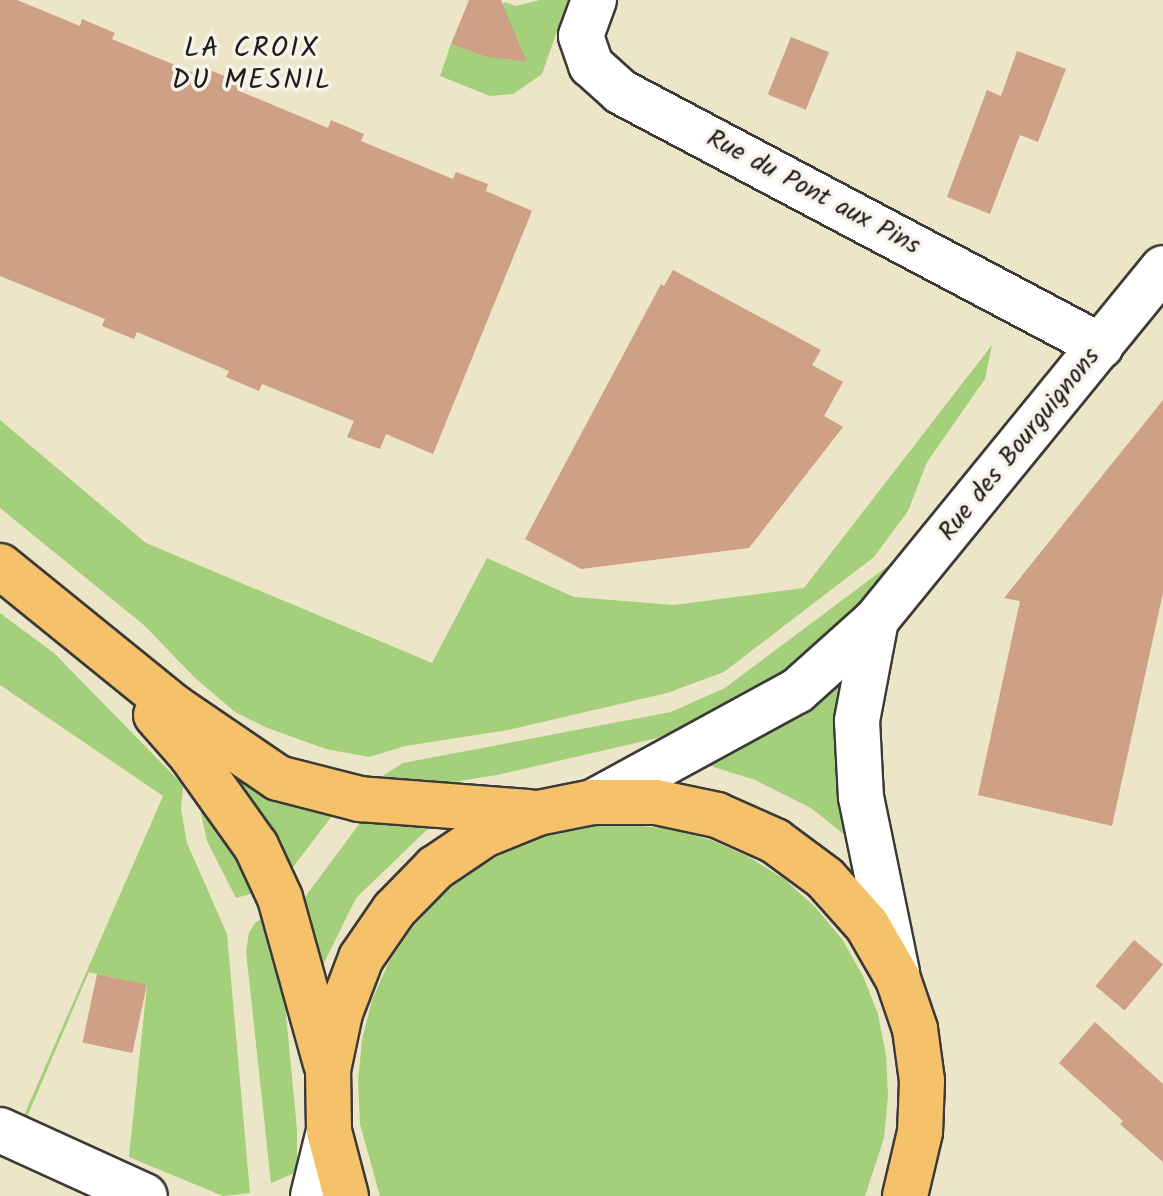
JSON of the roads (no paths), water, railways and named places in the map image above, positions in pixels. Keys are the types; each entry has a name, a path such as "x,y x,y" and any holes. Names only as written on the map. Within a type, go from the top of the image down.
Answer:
{"main road":[{"path":"0,566 94,645 236,752 278,778 360,799 538,813"},
{"path":"94,645 191,755 256,846 280,898 328,1070"},
{"path":"346,1196 329,1131 328,1070 340,1013 361,958 394,910 435,868 484,835 538,813 593,802 656,802 717,815 775,841 825,878 867,925 898,979 915,1029 922,1081 920,1132 905,1196"}],"street":[{"name":"Rue du Pont aux Pins","path":"594,0 581,36 591,65 621,92 1101,346"},
{"name":"Rue des Bourguignons","path":"593,802 797,691 876,620 1163,268"},
{"path":"876,620 857,721 861,797 898,979"},
{"path":"0,1130 145,1196"},
{"path":"313,1196 329,1131"}],"district":[{"name":"LA CROIX DU MESNIL","path":"252,65"}]}
